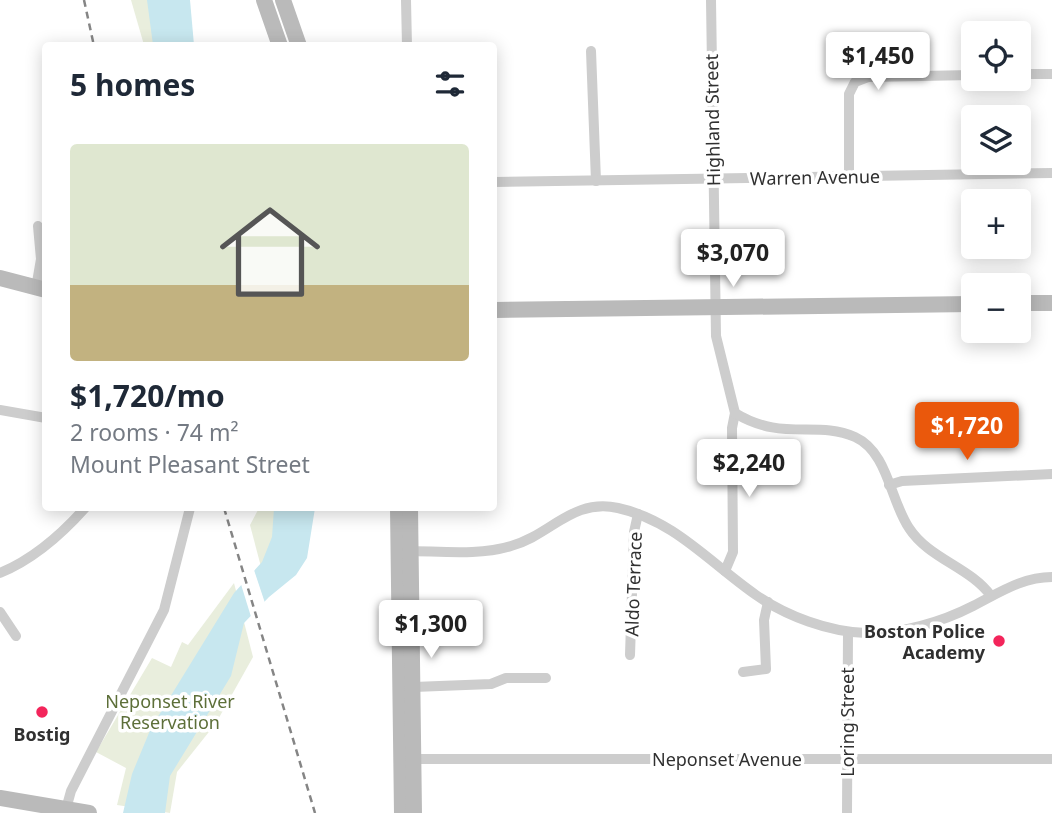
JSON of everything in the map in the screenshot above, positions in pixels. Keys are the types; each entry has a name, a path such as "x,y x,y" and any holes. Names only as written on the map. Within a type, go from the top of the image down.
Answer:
{"main road":[{"path":"264,0 279,42"},
{"path":"283,0 298,42"},
{"path":"0,278 41,289"},
{"path":"1031,303 1052,303"},
{"path":"497,310 961,304"},
{"path":"398,511 405,551 414,687 402,813"},
{"path":"410,511 405,551 408,759 414,813"},
{"path":"0,798 89,813"}],"street":[{"path":"406,0 407,42"},
{"name":"Highland Street","path":"711,0 715,307 718,352 735,413 732,428 733,552 725,571"},
{"path":"591,51 596,181"},
{"path":"1031,74 1052,74"},
{"path":"849,176 849,94 855,82 868,77 961,75"},
{"name":"Warren Avenue","path":"497,182 1052,173"},
{"path":"38,226 42,259"},
{"path":"0,410 42,417"},
{"path":"735,413 770,429 835,432 853,437 874,452 914,535 937,556 977,582 991,596"},
{"path":"889,485 902,481 1052,474"},
{"path":"405,551 504,548 527,540 571,512 594,506 617,508 638,514 673,531 768,602 813,622 848,632 883,633 912,628 964,610 1023,581 1052,577"},
{"path":"0,573 37,553 82,511"},
{"path":"66,809 71,791 164,610 189,511"},
{"name":"Aldo Terrace","path":"630,655 634,532 638,514"},
{"path":"743,672 766,669 764,620 768,602"},
{"path":"0,612 16,636"},
{"name":"Loring Street","path":"847,813 848,632"},
{"path":"414,687 491,684 506,678 545,678"},
{"name":"Neponset Avenue","path":"408,759 1052,759"}],"green space":[{"path":"131,0 168,0 175,42 143,42"},
{"path":"257,511 293,511 265,582 250,525"},
{"name":"Neponset River Reservation","path":"234,583 253,657 216,723 177,772 170,813 117,805 126,768 96,752 152,658 171,667 182,642 188,645"}],"water":[{"path":"147,0 190,0 194,42 153,42"},
{"path":"274,511 315,511 307,558 296,575 269,597 244,623 231,676 170,776 165,813 123,813 132,774 151,728 234,593 262,562 272,537"}],"pier":[{"path":"253,567 266,606 252,620 240,581"}],"railway":[{"path":"84,0 93,42"},
{"path":"225,511 315,813"}],"place":[{"name":"Boston Police Academy","path":"999,641"},
{"name":"Bostig","path":"42,712"}]}
